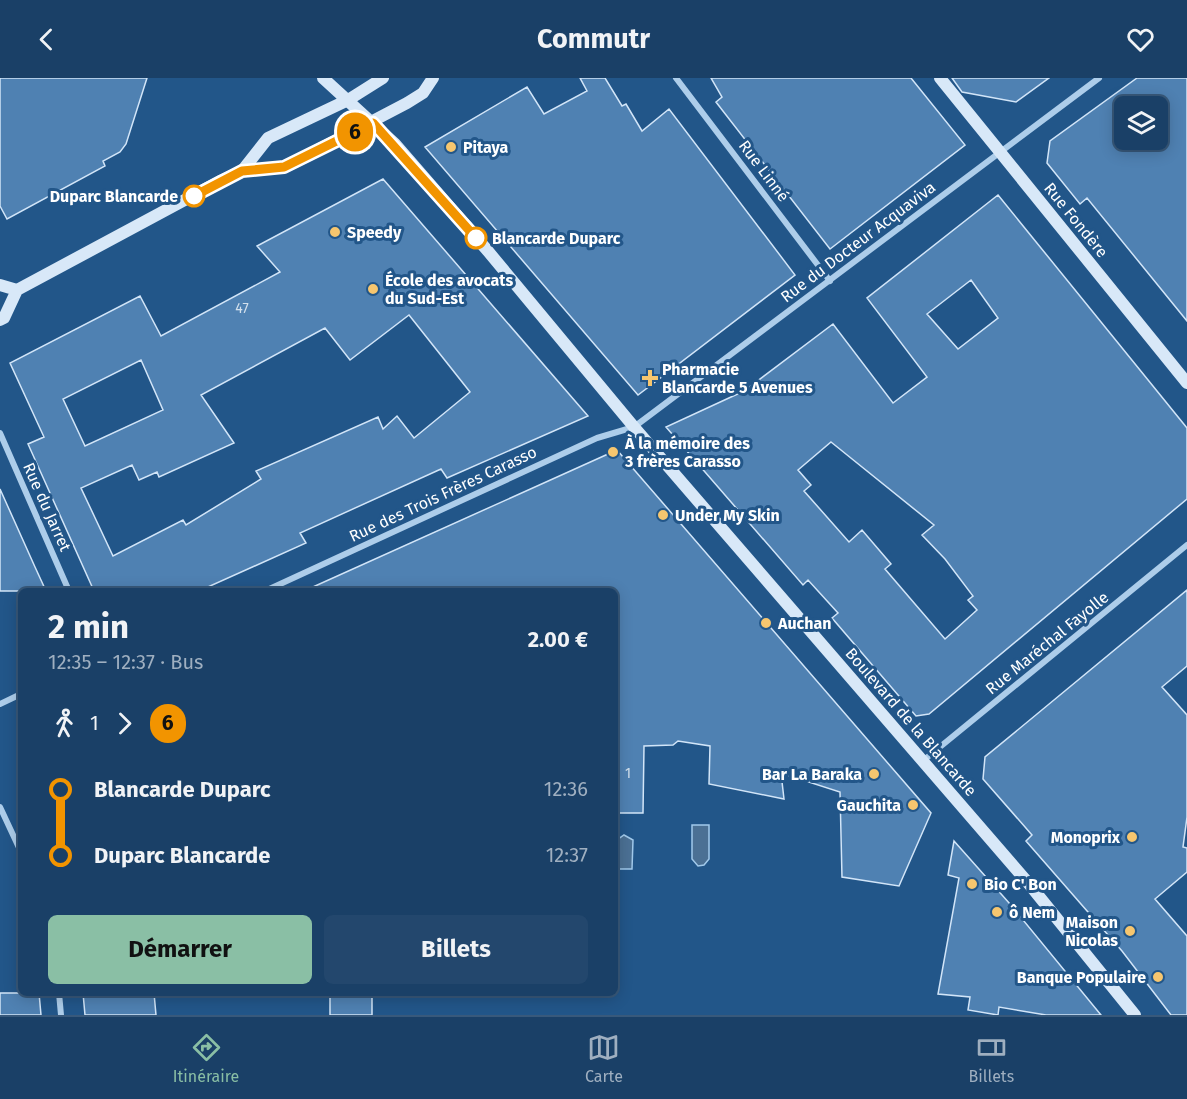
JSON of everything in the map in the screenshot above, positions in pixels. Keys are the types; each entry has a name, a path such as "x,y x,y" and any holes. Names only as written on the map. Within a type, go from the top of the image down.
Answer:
{"main road":[{"name":"Boulevard de la Blancarde","path":"323,78 373,123 487,250 633,427 924,760 1104,974 1135,1015"},
{"path":"242,171 268,138 348,100 383,78"},
{"path":"0,320 4,318 17,290 242,171 284,167 373,123 423,93 433,78"},
{"name":"Rue Fondère","path":"940,78 1187,383"},
{"path":"0,285 17,290"}],"street":[{"name":"Rue Linné","path":"676,78 830,281"},
{"name":"Rue du Docteur Acquaviva","path":"633,427 1099,78"},
{"name":"Rue des Trois Frères Carasso","path":"272,588 597,438 633,427"},
{"name":"Rue du Jarret","path":"0,434 68,588"},
{"name":"Rue Maréchal Fayolle","path":"924,760 1187,545"},
{"path":"0,704 18,695"},
{"path":"0,807 18,846"},
{"path":"59,996 61,1015"}],"water":[{"path":"692,825 709,825 709,859 704,865 698,866 692,859"},
{"path":"624,835 633,840 632,869 618,869 618,839"}],"building":[{"path":"0,78 147,78 126,144 120,152 103,161 105,166 7,219 0,206"},
{"path":"580,78 605,78 622,106 626,104 642,131 669,109 795,275 638,395 425,147 527,87 544,114 587,91"},
{"path":"711,78 911,78 965,145 830,249 716,102 722,97"},
{"path":"952,78 1049,78 1016,102 962,92"},
{"path":"1137,78 1187,78 1187,321 1087,198 1080,204 1047,163 1050,141"},
{"path":"383,179 588,416 447,478 441,469 300,533 306,543 206,588 93,588 28,444 44,437 10,363 140,296 161,336 280,272 257,246","holes":["409,315 470,392 414,438 397,416 383,429 378,417 256,471 261,479 186,525 183,520 113,556 81,488 132,465 139,480 157,472 159,477 234,443 201,395 325,328 350,360","141,360 163,410 85,446 63,399"]},
{"path":"998,195 1187,428 1187,499 929,714 916,716 832,618 838,613 808,580 803,585 666,427 744,391 833,324 893,403 927,377 867,298","holes":["971,280 998,318 958,349 927,314","831,442 934,525 922,535 945,559 973,596 968,600 977,610 945,639 885,569 891,564 862,530 849,542 804,491 811,485 798,470"]},
{"path":"617,450 931,813 899,886 842,877 840,792 781,773 784,799 709,784 710,746 678,741 673,745 644,746 643,813 618,813 618,588 311,588"},
{"path":"0,489 45,588 0,591"},
{"path":"1187,590 1187,666 1162,687 1187,715 1187,817 1183,847 1187,848 1187,872 1155,899 1187,936 1187,1015 1171,1015 1122,951 1026,841 1032,835 983,779 985,757"},
{"path":"954,841 1010,904 1101,1015 1046,1015 999,1007 998,1015 968,1010 970,997 938,994 959,878 948,875"},
{"path":"0,993 39,996 41,1015 0,1015"},
{"path":"83,996 154,996 156,1015 85,1015"},
{"path":"330,996 372,996 372,1015 330,1015"}],"bus line":[{"name":"6","path":"194,196 242,171 284,167 373,123 400,150 476,238"}],"place":[{"name":"Pitaya","path":"451,147"},
{"name":"Duparc Blancarde","path":"194,196"},
{"name":"Speedy","path":"335,232"},
{"name":"Blancarde Duparc","path":"476,238"},
{"name":"École des avocats du Sud-Est","path":"373,289"},
{"name":"Pharmacie Blancarde 5 Avenues","path":"650,378"},
{"name":"À la mémoire des 3 frères Carasso","path":"613,452"},
{"name":"Under My Skin","path":"663,515"},
{"name":"Auchan","path":"766,623"},
{"name":"Bar La Baraka","path":"874,774"},
{"name":"Gauchita","path":"913,805"},
{"name":"Monoprix","path":"1132,837"},
{"name":"Bio C' Bon","path":"972,884"},
{"name":"ô Nem","path":"997,912"},
{"name":"Maison Nicolas","path":"1130,931"},
{"name":"Banque Populaire","path":"1158,977"}]}
